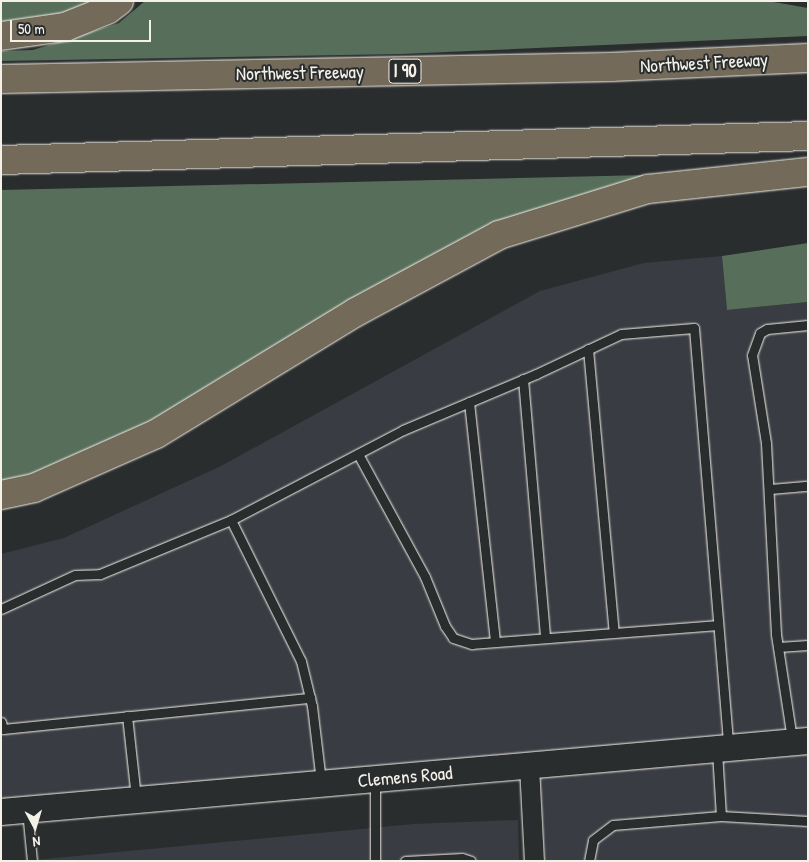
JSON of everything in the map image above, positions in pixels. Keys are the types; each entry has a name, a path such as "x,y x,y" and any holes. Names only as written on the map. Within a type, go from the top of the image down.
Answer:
{"highway":[{"path":"1,36 66,26 108,10 119,1"},
{"name":"Northwest Freeway","path":"1,79 611,67 808,58"},
{"path":"1,160 808,136"},
{"path":"1,495 34,488 156,434 356,312 499,235 648,189 808,172"}],"street":[{"name":"Clemens Road","path":"1,812 800,741"},
{"path":"529,766 534,861"}],"lane":[{"path":"800,741 778,647 766,443 752,355 760,333 767,329 808,325"},
{"path":"1,609 75,575 100,574 231,520 403,430 523,380 621,334 694,328 717,624 723,748 721,816"},
{"path":"588,349 614,632"},
{"path":"523,380 546,638"},
{"path":"469,402 495,642"},
{"path":"358,454 425,577 445,626 453,638 472,644 717,624"},
{"path":"770,489 808,486"},
{"path":"231,520 301,661 310,698 321,784"},
{"path":"778,647 808,645"},
{"path":"2,727 310,698"},
{"path":"127,716 136,801"},
{"path":"375,780 375,861"},
{"path":"27,810 32,861"},
{"path":"589,861 593,840 613,825 721,816 808,820"},
{"path":"405,861 462,858 471,861"}],"shaded area":[{"path":"722,256 727,310 808,302 808,861 545,861 540,775 1,822 1,554 64,538 221,466 540,291 644,263"},
{"path":"518,820 519,861 23,861 414,824"}],"green space":[{"path":"1,1 99,1 70,16 1,25"},
{"path":"145,1 768,1 808,8 808,36 401,54 1,61 1,51 33,50 119,23"},
{"path":"647,175 649,183 604,188 544,208 111,449 1,484 1,190"},
{"path":"808,243 808,302 727,310 722,256"}]}
